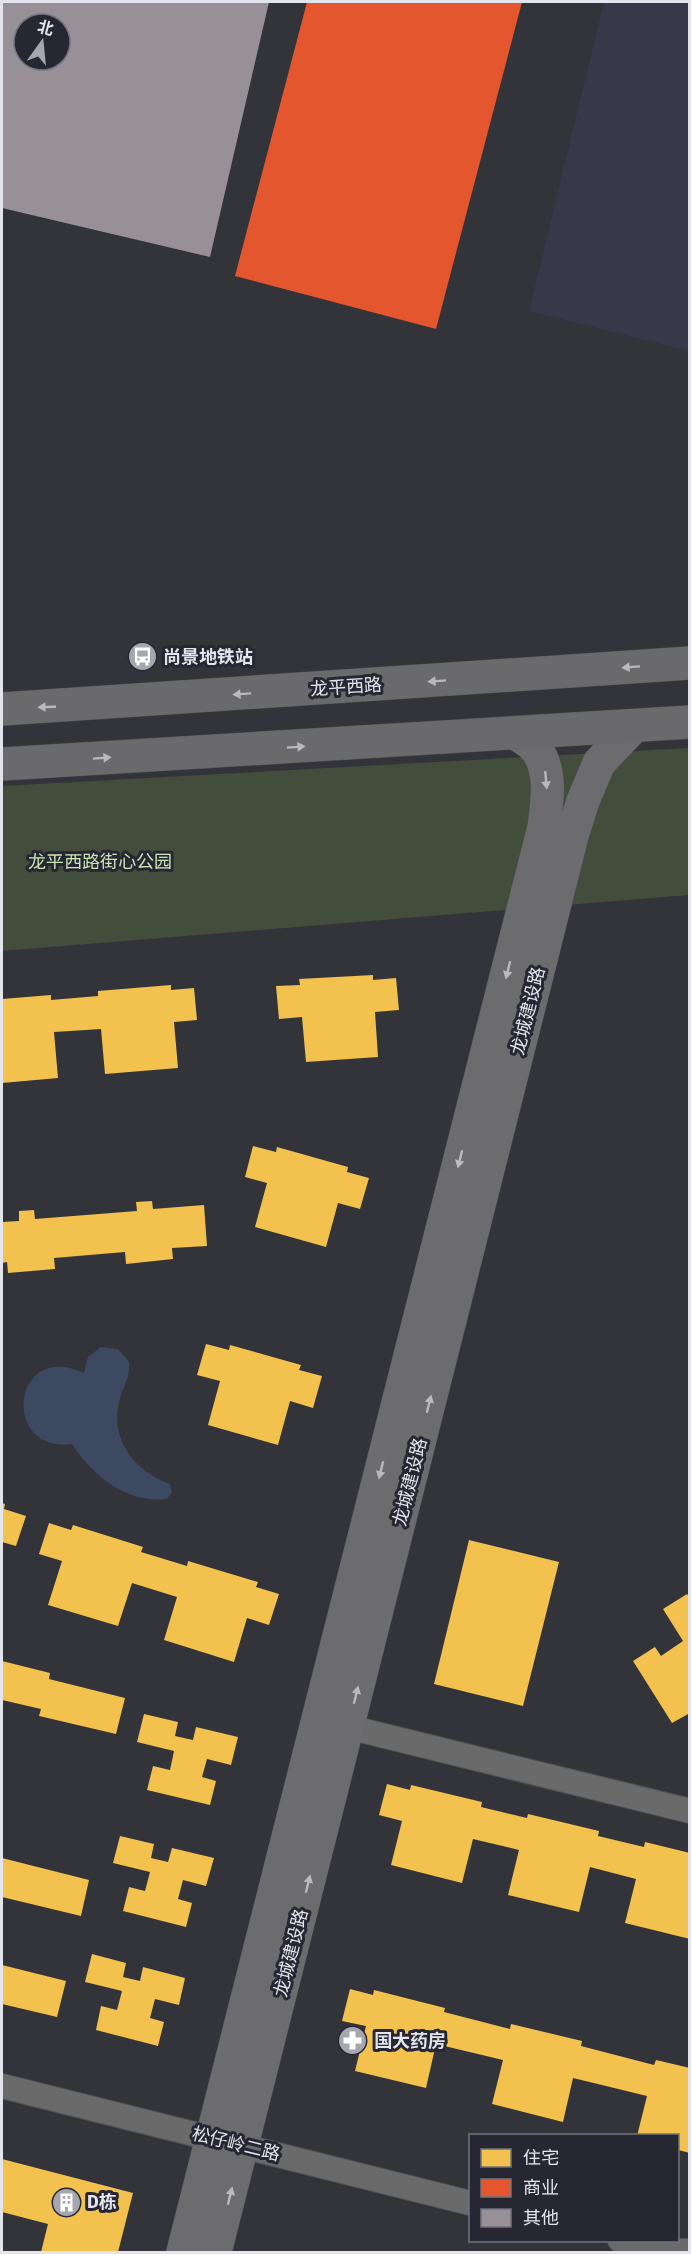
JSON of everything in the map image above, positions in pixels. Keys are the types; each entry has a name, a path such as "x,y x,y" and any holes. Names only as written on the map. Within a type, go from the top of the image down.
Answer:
{"main road":[{"name":"龙平西路","path":"2,709 690,663"},
{"path":"2,764 690,722"}],"street":[{"name":"龙城建设路","path":"183,2253 227,2142 333,1723 575,826 599,763 634,726"},
{"name":"龙城建设路","path":"333,1723 544,827 548,794 545,768 535,748 516,733"},
{"path":"333,1723 690,1811"},
{"name":"松仔岭二路","path":"2,2086 469,2202"},
{"name":"龙城建设路","path":"215,2253 227,2142"},
{"path":"625,2242 673,2251 690,2251"}],"shaded area":[{"path":"604,2 689,2 689,351 529,311"},
{"path":"101,1347 118,1349 129,1362 128,1378 119,1402 118,1430 128,1453 137,1463 146,1472 170,1484 172,1492 167,1499 138,1497 112,1485 90,1466 72,1444 49,1442 33,1432 25,1417 24,1399 30,1383 42,1371 60,1367 84,1373 88,1357"}],"green space":[{"name":"龙平西路街心公园","path":"689,748 689,895 2,951 2,786"}],"building: 住宅":[{"path":"373,975 373,980 396,978 399,1010 375,1012 378,1057 306,1062 302,1017 279,1019 276,986 300,985 299,979"},
{"path":"171,985 171,990 194,988 197,1020 174,1022 178,1068 105,1074 101,1029 54,1032 58,1078 2,1083 2,999 51,995 51,1000 98,996 98,991"},
{"path":"253,1146 276,1152 277,1147 348,1167 347,1172 369,1178 360,1209 338,1203 326,1247 255,1227 267,1183 245,1177"},
{"path":"152,1201 153,1209 204,1205 207,1246 172,1248 173,1259 126,1264 125,1252 54,1258 55,1269 8,1273 7,1262 2,1263 2,1222 19,1221 19,1211 34,1210 35,1219 137,1211 136,1202"},
{"path":"206,1344 229,1350 230,1345 301,1365 299,1370 322,1376 313,1408 290,1401 278,1445 208,1425 220,1381 197,1375"},
{"path":"2,1503 5,1504 4,1509 26,1516 16,1546 2,1542"},
{"path":"49,1523 71,1530 73,1525 143,1547 141,1552 187,1566 188,1561 258,1582 256,1587 279,1594 269,1625 247,1618 234,1662 164,1640 177,1597 132,1583 118,1626 48,1605 62,1561 39,1554"},
{"path":"469,1540 559,1562 523,1706 434,1684"},
{"path":"687,1594 690,1599 690,1713 672,1723 633,1661 655,1647 661,1656 683,1641 663,1609"},
{"path":"2,1661 50,1673 49,1679 125,1698 116,1734 39,1716 41,1709 2,1700"},
{"path":"144,1714 178,1722 175,1736 193,1740 196,1727 238,1737 231,1765 207,1759 202,1777 216,1781 210,1805 147,1790 153,1766 170,1770 174,1751 137,1742"},
{"path":"387,1784 410,1790 411,1785 482,1802 481,1807 527,1818 528,1814 599,1831 598,1836 644,1847 645,1842 690,1853 690,1939 625,1923 636,1879 590,1867 579,1912 508,1895 519,1850 473,1839 462,1883 391,1865 402,1821 379,1815"},
{"path":"120,1836 154,1844 151,1858 168,1862 172,1848 214,1858 206,1886 183,1880 178,1899 192,1903 186,1927 123,1911 129,1887 145,1891 150,1872 113,1863"},
{"path":"2,1858 89,1880 81,1916 2,1897"},
{"path":"92,1954 126,1963 123,1977 140,1981 143,1967 185,1978 179,2005 155,1999 150,2018 164,2022 158,2046 96,2030 101,2006 117,2010 122,1991 85,1982"},
{"path":"2,1965 66,1981 57,2017 2,2004"},
{"path":"350,1989 373,1995 374,1990 445,2008 444,2012 510,2029 511,2024 582,2041 581,2046 654,2065 656,2060 690,2068 690,2153 679,2150 679,2134 638,2134 647,2096 573,2078 563,2122 492,2104 503,2060 436,2044 426,2088 355,2071 366,2026 342,2021"},
{"name":"D栋","path":"2,2159 133,2193 118,2252 41,2252 48,2224 2,2212"}],"building: 商业":[{"path":"307,2 522,2 436,329 235,276"}],"building: 其他":[{"path":"2,2 269,2 210,257 2,208"}],"place":[{"name":"尚景地铁站","path":"142,657"},
{"name":"国大药房","path":"353,2041"},
{"name":"D栋","path":"66,2202"}]}
